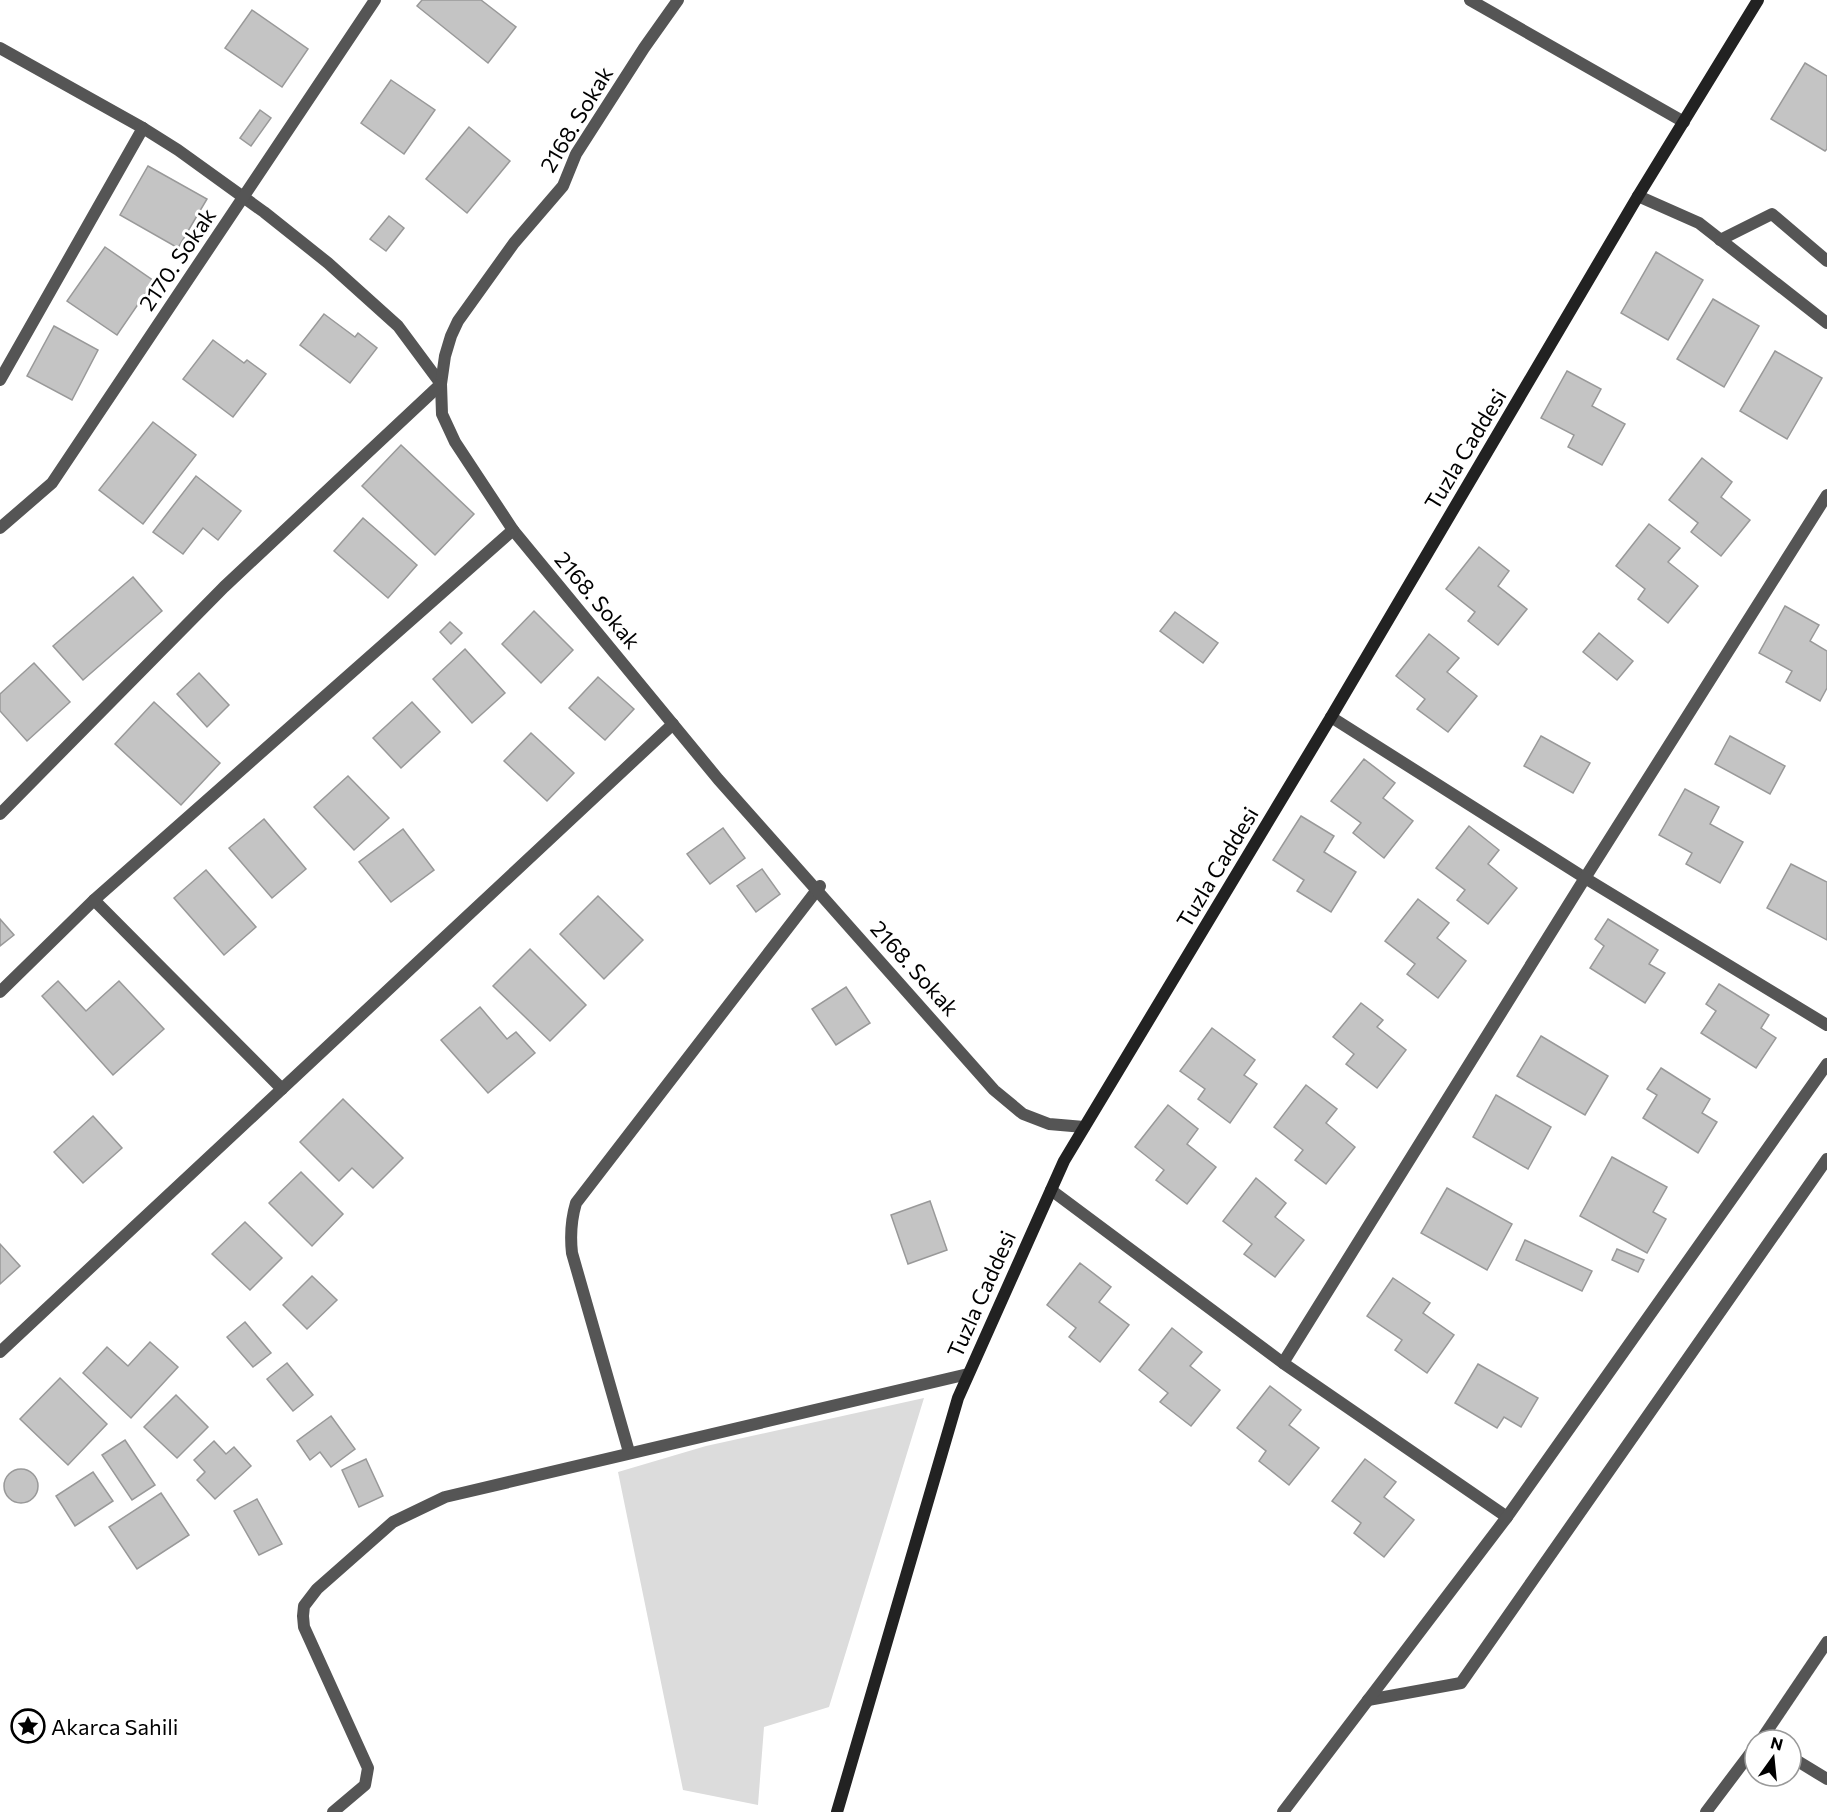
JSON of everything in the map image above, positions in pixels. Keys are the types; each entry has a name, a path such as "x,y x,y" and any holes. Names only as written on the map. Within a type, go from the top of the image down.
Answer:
{"main road":[{"name":"Tuzla Caddesi","path":"837,1812 957,1398 1064,1161 1331,717 1638,196 1758,0"}],"street":[{"name":"2170. Sokak","path":"0,528 51,483 375,0"},
{"name":"2168. Sokak","path":"678,0 576,154 563,186 514,243 458,321 445,356 441,384 442,414 455,442 513,530 718,779 819,888 994,1090 1023,1114 1049,1124 1084,1127"},
{"path":"1470,0 1684,122"},
{"path":"0,48 178,150 328,262 398,326 441,384 224,587 0,814"},
{"path":"0,380 143,128"},
{"path":"1638,196 1699,223 1827,323"},
{"path":"1720,240 1772,214 1827,261"},
{"path":"1283,1363 1827,495"},
{"path":"0,992 94,900 513,530"},
{"path":"1331,717 1585,878 1827,1025"},
{"path":"0,1352 673,724"},
{"path":"629,1452 572,1253 570,1236 576,1203 819,888"},
{"path":"94,900 282,1089"},
{"path":"1283,1812 1507,1517 1827,1064"},
{"path":"1368,1700 1461,1683 1827,1159"},
{"path":"1051,1190 1283,1363 1507,1517"},
{"path":"333,1812 365,1785 368,1768 304,1626 304,1606 310,1597 393,1522 445,1497 968,1374"},
{"path":"1770,1728 1827,1642"},
{"path":"1706,1812 1743,1764"},
{"path":"1803,1764 1827,1779"}],"shaded area":[{"path":"924,1398 829,1707 764,1727 758,1805 683,1790 618,1472 706,1446"}],"building":[{"path":"422,0 481,0 516,27 488,63 417,6"},
{"path":"252,10 308,49 282,87 225,48"},
{"path":"1805,63 1827,76 1827,149 1825,151 1771,119"},
{"path":"391,80 435,110 404,154 361,123"},
{"path":"260,110 271,118 251,146 240,138"},
{"path":"469,127 510,161 467,213 426,179"},
{"path":"148,166 207,199 178,248 120,215"},
{"path":"389,216 404,228 386,251 370,239"},
{"path":"105,247 154,281 117,335 67,301"},
{"path":"1656,252 1703,280 1668,340 1621,313"},
{"path":"1713,299 1759,326 1724,387 1677,359"},
{"path":"324,314 355,337 358,333 377,348 350,383 300,345"},
{"path":"54,326 98,350 72,400 27,376"},
{"path":"213,340 244,363 247,360 266,374 233,417 183,379"},
{"path":"1775,351 1822,378 1787,439 1740,411"},
{"path":"1567,371 1601,389 1592,406 1625,424 1602,465 1568,447 1574,435 1541,418"},
{"path":"153,422 196,455 143,524 99,490"},
{"path":"401,445 474,514 435,555 362,486"},
{"path":"1702,458 1732,482 1721,497 1750,520 1721,556 1691,532 1698,523 1669,500"},
{"path":"196,476 241,511 218,540 203,528 183,554 153,532"},
{"path":"363,518 417,565 388,598 334,551"},
{"path":"1649,524 1680,548 1668,562 1698,586 1668,623 1638,599 1645,589 1616,566"},
{"path":"1479,547 1509,571 1498,586 1527,609 1498,645 1468,621 1475,612 1446,589"},
{"path":"133,577 162,611 83,680 53,646"},
{"path":"1785,606 1819,625 1810,641 1827,651 1827,688 1820,701 1786,682 1792,671 1759,653"},
{"path":"534,611 573,650 541,683 502,644"},
{"path":"1175,612 1218,643 1203,663 1160,631"},
{"path":"450,622 462,633 451,644 440,632"},
{"path":"1599,633 1633,661 1617,680 1583,652"},
{"path":"1429,634 1459,658 1447,672 1477,696 1448,732 1417,709 1425,699 1396,676"},
{"path":"465,649 505,693 472,723 433,679"},
{"path":"34,663 70,702 27,741 0,711 0,694"},
{"path":"199,673 229,705 207,727 177,694"},
{"path":"598,677 634,709 605,740 569,708"},
{"path":"154,702 220,763 181,805 115,744"},
{"path":"412,702 440,732 401,768 373,738"},
{"path":"531,733 574,773 547,801 504,761"},
{"path":"1541,736 1590,763 1573,793 1524,766"},
{"path":"1730,736 1785,766 1770,794 1715,764"},
{"path":"1364,759 1395,783 1383,798 1413,821 1384,858 1353,833 1361,823 1331,801"},
{"path":"348,776 389,818 354,850 314,807"},
{"path":"1685,789 1719,807 1710,824 1743,842 1720,883 1686,864 1692,853 1659,835"},
{"path":"1301,816 1334,836 1324,852 1356,872 1331,912 1297,891 1304,880 1273,860"},
{"path":"264,819 306,869 272,898 229,848"},
{"path":"1469,826 1499,850 1488,864 1517,888 1488,924 1457,900 1465,890 1436,868"},
{"path":"723,828 745,858 710,884 687,854"},
{"path":"403,829 434,870 391,902 359,862"},
{"path":"1791,864 1827,882 1827,940 1767,908"},
{"path":"762,869 780,894 756,912 737,886"},
{"path":"206,870 256,927 224,955 174,898"},
{"path":"598,896 643,940 604,979 560,934"},
{"path":"1418,899 1449,923 1437,938 1466,961 1438,998 1407,974 1415,964 1385,941"},
{"path":"0,919 14,935 0,946"},
{"path":"1608,919 1658,950 1649,964 1665,973 1645,1003 1590,968 1604,946 1595,939"},
{"path":"530,949 586,1005 550,1041 493,986"},
{"path":"58,981 86,1011 119,981 164,1029 113,1075 42,996"},
{"path":"1719,984 1769,1015 1761,1028 1776,1038 1756,1068 1701,1033 1716,1011 1706,1004"},
{"path":"846,987 870,1023 836,1045 812,1009"},
{"path":"1361,1003 1383,1020 1377,1027 1406,1050 1377,1088 1346,1064 1354,1054 1333,1037"},
{"path":"480,1007 507,1039 516,1032 535,1053 488,1093 441,1040"},
{"path":"1212,1028 1255,1060 1244,1075 1257,1084 1230,1123 1198,1099 1205,1089 1180,1071"},
{"path":"1541,1036 1608,1076 1585,1115 1517,1076"},
{"path":"1661,1068 1710,1099 1702,1113 1717,1122 1698,1153 1643,1118 1657,1095 1647,1089"},
{"path":"1306,1085 1337,1109 1326,1123 1355,1147 1326,1184 1295,1160 1303,1150 1274,1127"},
{"path":"1496,1095 1551,1127 1528,1169 1473,1137"},
{"path":"343,1099 403,1158 373,1188 352,1168 339,1181 300,1142"},
{"path":"1168,1105 1198,1129 1187,1144 1216,1167 1187,1204 1156,1180 1164,1170 1135,1147"},
{"path":"93,1116 122,1148 83,1183 54,1152"},
{"path":"1612,1157 1667,1187 1653,1212 1666,1219 1647,1253 1580,1216"},
{"path":"301,1172 343,1214 312,1246 269,1203"},
{"path":"1256,1178 1286,1203 1275,1217 1304,1240 1275,1277 1244,1254 1252,1244 1223,1221"},
{"path":"1447,1188 1512,1224 1487,1270 1421,1233"},
{"path":"930,1201 947,1250 908,1264 891,1215"},
{"path":"245,1222 282,1258 250,1290 212,1254"},
{"path":"1525,1240 1592,1271 1582,1291 1516,1260"},
{"path":"0,1244 20,1266 0,1284"},
{"path":"1617,1249 1644,1260 1638,1272 1612,1260"},
{"path":"1080,1263 1111,1287 1099,1302 1129,1325 1100,1362 1069,1337 1076,1328 1047,1305"},
{"path":"312,1276 337,1300 307,1329 283,1305"},
{"path":"1393,1278 1430,1303 1423,1313 1454,1335 1427,1373 1395,1350 1402,1340 1367,1316"},
{"path":"245,1322 271,1353 253,1367 227,1337"},
{"path":"1172,1328 1202,1352 1190,1366 1220,1390 1191,1426 1160,1402 1168,1393 1139,1370"},
{"path":"150,1342 178,1367 131,1418 83,1373 107,1347 128,1366"},
{"path":"287,1363 313,1395 293,1411 267,1379"},
{"path":"1478,1364 1538,1398 1521,1427 1504,1417 1497,1428 1455,1403"},
{"path":"60,1378 107,1424 68,1465 20,1419"},
{"path":"1270,1386 1301,1410 1289,1425 1319,1448 1289,1485 1259,1461 1266,1451 1237,1428"},
{"path":"176,1395 208,1427 177,1458 144,1427"},
{"path":"331,1416 355,1449 331,1467 320,1452 310,1460 297,1441"},
{"path":"125,1440 155,1485 132,1500 102,1455"},
{"path":"214,1441 226,1454 234,1447 251,1466 215,1499 197,1480 205,1472 194,1460"},
{"path":"366,1459 383,1496 359,1507 342,1470"},
{"path":"1365,1459 1396,1482 1384,1497 1414,1520 1384,1557 1354,1533 1361,1523 1332,1501"},
{"path":"21,1469 33,1474 38,1486 33,1498 21,1503 9,1498 4,1486 9,1474"},
{"path":"93,1472 113,1501 75,1526 56,1496"},
{"path":"161,1493 189,1535 137,1569 109,1527"},
{"path":"257,1499 282,1544 259,1555 234,1511"}],"place":[{"name":"Akarca Sahili","path":"28,1726"}]}
